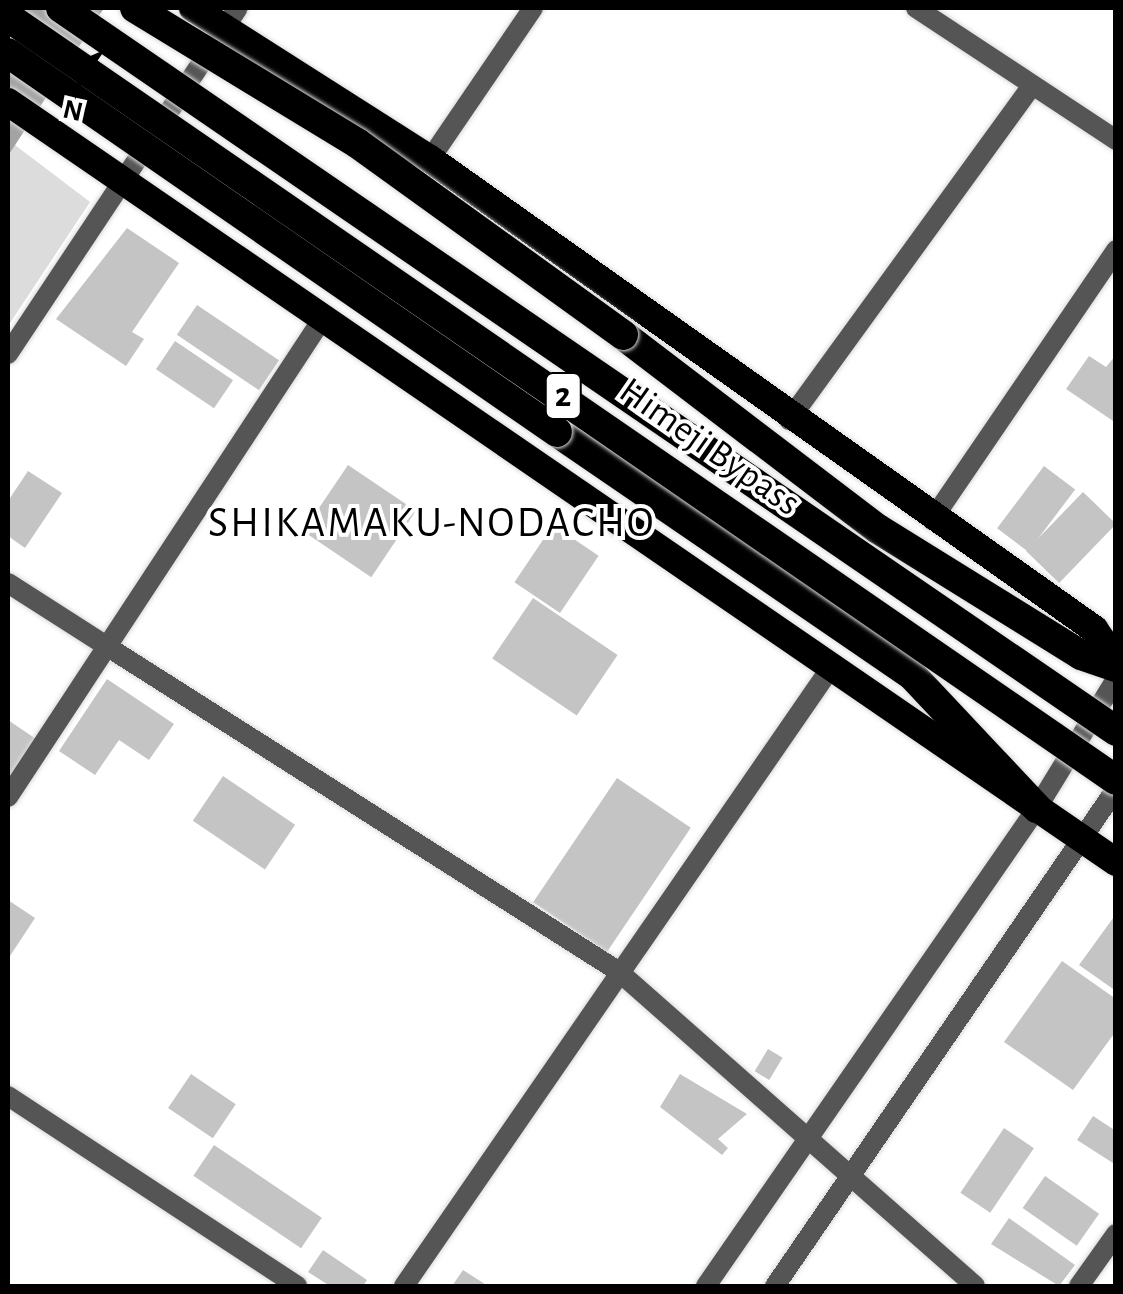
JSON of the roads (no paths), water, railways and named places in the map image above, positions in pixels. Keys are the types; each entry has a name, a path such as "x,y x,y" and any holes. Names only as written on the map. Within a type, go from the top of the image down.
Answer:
{"highway":[{"name":"Himeji Bypass","path":"61,8 1116,730"},
{"path":"135,8 357,142 623,335 878,529 1082,655 1116,664"},
{"path":"194,9 232,16 789,420 1094,629 1116,664"},
{"name":"Himeji Bypass","path":"8,17 1116,780"},
{"path":"8,53 911,674 1037,808"},
{"path":"8,102 319,324 1116,862"},
{"path":"1080,838 1116,847"}],"street":[{"path":"430,159 533,8"},
{"path":"916,8 1116,140"},
{"path":"8,354 120,179 232,16"},
{"path":"789,420 1032,86"},
{"path":"932,520 1116,250"},
{"path":"8,797 319,324"},
{"path":"8,583 618,971 849,1180 974,1286"},
{"path":"404,1286 830,668"},
{"path":"706,1286 1037,808 1116,678"},
{"path":"776,1286 1116,789"},
{"path":"8,1096 297,1286"},
{"path":"1079,1286 1116,1234"}],"district":[{"name":"SHIKAMAKU-NODACHO","path":"432,523"}]}
